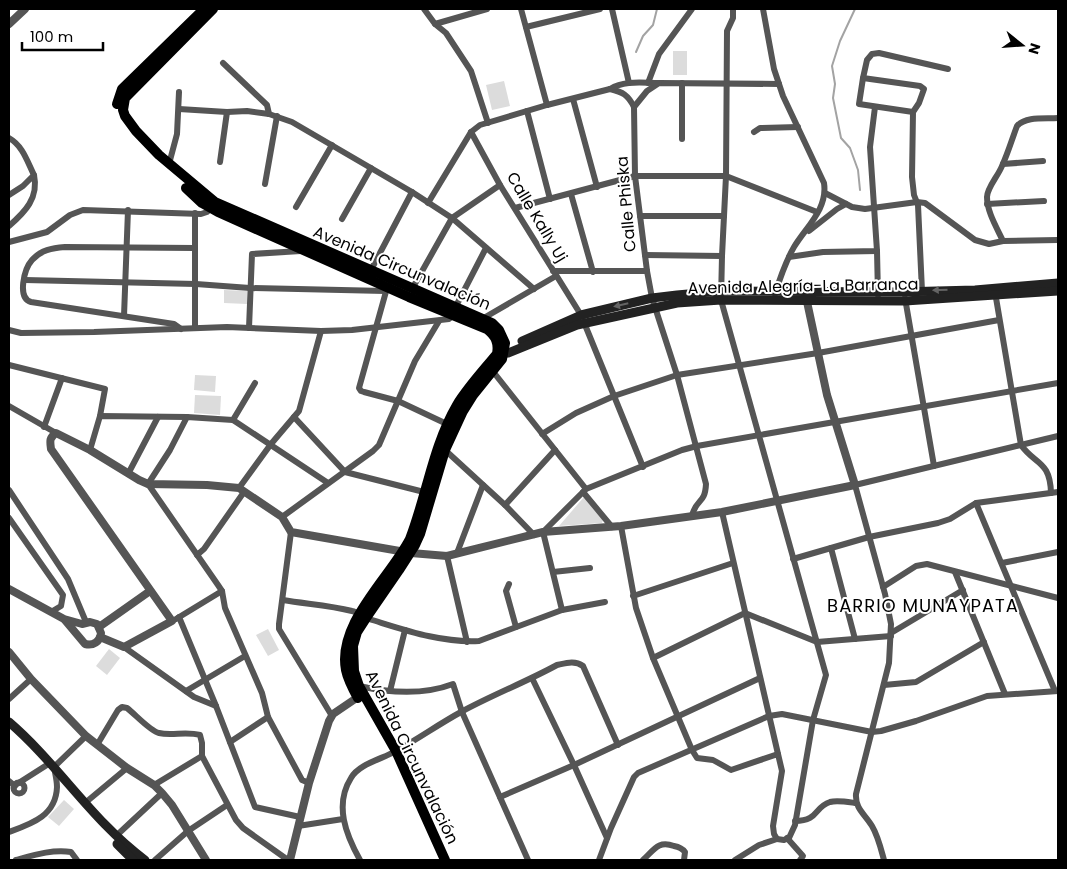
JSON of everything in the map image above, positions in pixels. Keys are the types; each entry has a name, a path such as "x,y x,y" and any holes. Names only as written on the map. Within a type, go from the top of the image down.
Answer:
{"highway":[{"name":"Avenida Circunvalación","path":"204,9 122,89 116,108 121,122 142,148 213,205 386,289 455,311"},
{"name":"Avenida Circunvalación","path":"213,9 130,90 123,103 123,110 128,122 146,142 213,205"},
{"name":"Avenida Circunvalación","path":"300,246 370,270 481,322 496,339 501,351 490,368 464,395 451,426 439,446 428,493"},
{"name":"Avenida Circunvalación","path":"445,860 393,753 360,693 349,681 345,660 347,638 407,552 416,524 446,450 451,426"},
{"name":"Avenida Circunvalación","path":"393,753 438,860"}],"main road":[{"name":"Avenida Alegría-La Barranca","path":"905,296 922,291 995,292 1058,283"},
{"name":"Avenida Alegría-La Barranca","path":"501,351 583,319 654,302 721,296 878,297 1058,291"},
{"path":"9,722 52,765 108,829 145,860"},
{"path":"108,829 115,841 133,860"}],"street":[{"path":"9,24 25,9"},
{"path":"424,9 446,33 471,71 488,123"},
{"path":"436,24 488,9"},
{"path":"521,9 547,105"},
{"path":"526,27 600,9"},
{"path":"612,9 629,83"},
{"path":"648,83 660,54 692,9"},
{"path":"733,9 733,18 727,31 726,176 721,296 826,675 813,720 793,832 787,838 777,838 759,845 735,860"},
{"path":"764,9 774,69 779,84 824,183 826,193 817,212 789,257 775,296"},
{"path":"913,112 859,104 867,60 872,54 880,53 948,69"},
{"path":"223,63 267,105 269,114"},
{"path":"863,78 920,86 924,89 913,112 912,177 917,202 922,291"},
{"path":"428,202 471,132 480,125 610,89 616,85 629,83 779,84"},
{"path":"610,89 622,92 629,97 634,107 647,91 659,83"},
{"path":"682,83 682,139"},
{"path":"169,164 177,134 179,92"},
{"path":"573,99 597,187"},
{"name":"Calle Phiska","path":"634,107 635,176 647,271 654,302 677,374 706,484 706,495 694,507 692,516"},
{"path":"875,107 870,147 878,297"},
{"path":"179,108 227,112 247,111 269,114 292,122 412,192 452,218 534,289"},
{"path":"526,111 550,199"},
{"path":"220,162 227,112"},
{"path":"266,184 277,116"},
{"path":"1003,241 987,204 988,190 996,180 1017,126 1021,121 1058,118"},
{"path":"754,132 760,128 798,127"},
{"name":"Calle Kally Uj","path":"471,132 500,185 583,319 642,467"},
{"path":"9,138 17,143 26,156 34,175 35,186 28,208 9,226"},
{"path":"296,207 332,145"},
{"path":"1003,164 1043,161"},
{"path":"342,219 371,168"},
{"path":"9,195 23,186 34,175"},
{"path":"515,208 635,176 726,176 817,212"},
{"path":"412,290 452,218 500,185"},
{"path":"370,270 412,192"},
{"path":"826,193 852,207 865,209 917,202 928,205 975,240 988,244 1003,241 1058,240"},
{"path":"571,194 593,272"},
{"path":"987,204 1044,201"},
{"path":"801,238 846,204"},
{"path":"9,242 47,232 70,215 83,210 205,213 213,205"},
{"path":"124,316 128,210"},
{"path":"195,213 195,328"},
{"path":"640,216 724,216"},
{"path":"249,328 252,254 300,246"},
{"path":"181,329 174,324 26,300 22,289 28,266 32,260 47,250 65,247 195,248"},
{"path":"9,330 21,333 227,326 320,331 376,328 449,319 455,311 486,248"},
{"path":"789,257 823,252 877,251"},
{"path":"645,255 722,256"},
{"path":"481,322 534,289 555,273 647,271"},
{"path":"25,280 196,284 250,288 386,289 359,388 364,392 398,400 451,426"},
{"path":"995,292 1021,444 1024,449 1039,461 1047,472 1051,493"},
{"path":"806,296 835,421 870,537 891,624 889,662 855,802 872,827 884,860"},
{"path":"905,296 934,466"},
{"path":"282,517 379,445 415,361 439,320"},
{"path":"542,434 576,413 614,396 677,374 818,353 1000,320"},
{"path":"197,555 204,549 271,444 298,411 320,331"},
{"path":"9,365 105,389 100,416 90,450"},
{"path":"490,368 555,450 612,527"},
{"path":"44,427 62,378"},
{"path":"233,420 255,383"},
{"path":"543,532 585,490 682,450 835,421 1058,383"},
{"path":"9,406 148,484 206,485 242,490 282,517 291,532 283,600 278,624 332,716"},
{"path":"100,416 187,417 233,420 328,483"},
{"path":"128,474 158,417"},
{"path":"148,484 170,450 187,417"},
{"path":"294,417 345,472 428,493"},
{"path":"56,433 50,441 51,449 150,591 175,619 205,680 255,807 300,817"},
{"path":"291,532 407,552 446,556 543,532 621,526 722,512 855,485 1058,436"},
{"path":"446,450 534,535"},
{"path":"505,505 555,450"},
{"path":"148,484 222,591 225,608 262,693 268,717 302,780 309,783"},
{"path":"457,553 483,485"},
{"path":"9,490 68,579 84,623"},
{"path":"793,559 870,537 938,523 950,519 976,503 1058,492"},
{"path":"599,860 634,777 638,773 769,716 782,714 872,732 916,721 987,696 1057,691 976,503"},
{"path":"722,512 782,771 773,826 774,834 777,838"},
{"path":"9,518 63,595 62,606 51,612"},
{"path":"621,526 633,596 653,658 692,750 698,758 713,760 731,770 778,754"},
{"path":"543,532 562,610"},
{"path":"831,548 855,639"},
{"path":"1002,563 1058,552"},
{"path":"446,556 467,642"},
{"path":"633,596 733,563"},
{"path":"883,587 916,566 927,564 1058,598"},
{"path":"553,572 590,568"},
{"path":"955,572 1005,694"},
{"path":"509,584 506,591 516,627"},
{"path":"9,589 64,619 84,623 94,622 99,627 100,637 96,643 89,645 81,642 64,619"},
{"path":"653,658 745,613 817,642 891,634 963,590"},
{"path":"99,627 150,591"},
{"path":"124,647 222,591"},
{"path":"283,600 353,611 405,630 454,642 479,641 562,610 605,602"},
{"path":"78,637 78,631 84,623"},
{"path":"390,691 405,630"},
{"path":"100,637 124,647 200,700 216,706"},
{"path":"884,685 916,682 984,642"},
{"path":"9,652 31,679 86,736 127,768 154,784 162,792 206,860"},
{"path":"186,691 245,656"},
{"path":"360,860 352,846 343,819 342,802 352,776 363,767 393,753 462,712 557,665 573,662 583,666 618,745"},
{"path":"532,678 607,838"},
{"path":"500,797 574,766 679,718 760,678"},
{"path":"9,699 31,679"},
{"path":"97,745 122,706 127,708 156,733 191,733 200,735 202,756 236,820 243,828 289,860 309,783 332,716 360,693 404,692 453,684 462,712 528,860"},
{"path":"230,742 268,717"},
{"path":"9,797 14,788 25,778 52,765 86,736"},
{"path":"154,784 202,756"},
{"path":"9,832 36,822 48,812 55,797 57,787 52,765"},
{"path":"85,803 127,768"},
{"path":"9,781 21,794 25,790 25,778"},
{"path":"116,836 162,792"},
{"path":"795,822 806,821 814,816 825,804 832,801 855,802"},
{"path":"155,860 188,831 227,805"},
{"path":"298,826 343,819"},
{"path":"787,838 803,856 800,860"},
{"path":"643,860 659,845 665,843 682,848 685,852 684,860"},
{"path":"16,860 33,855 65,851 71,852 77,860"},
{"path":"33,855 42,860"}],"shaded area":[{"path":"673,51 687,51 687,75 673,75"},
{"path":"504,81 510,106 492,110 486,85"},
{"path":"224,290 247,291 247,304 224,303"},
{"path":"195,375 216,376 215,392 194,390"},
{"path":"195,395 221,396 220,415 194,413"},
{"path":"584,497 603,520 602,523 559,526"},
{"path":"268,629 279,650 268,656 256,635"},
{"path":"109,649 120,658 107,675 96,666"},
{"path":"64,800 74,809 59,826 48,817"}],"waterway":[{"path":"636,52 643,36 653,25 657,9"},
{"path":"855,9 840,41 832,66 835,84 833,98 841,138 850,148 858,170 860,190"}],"district":[{"name":"BARRIO MUNAYPATA","path":"923,605"}]}
